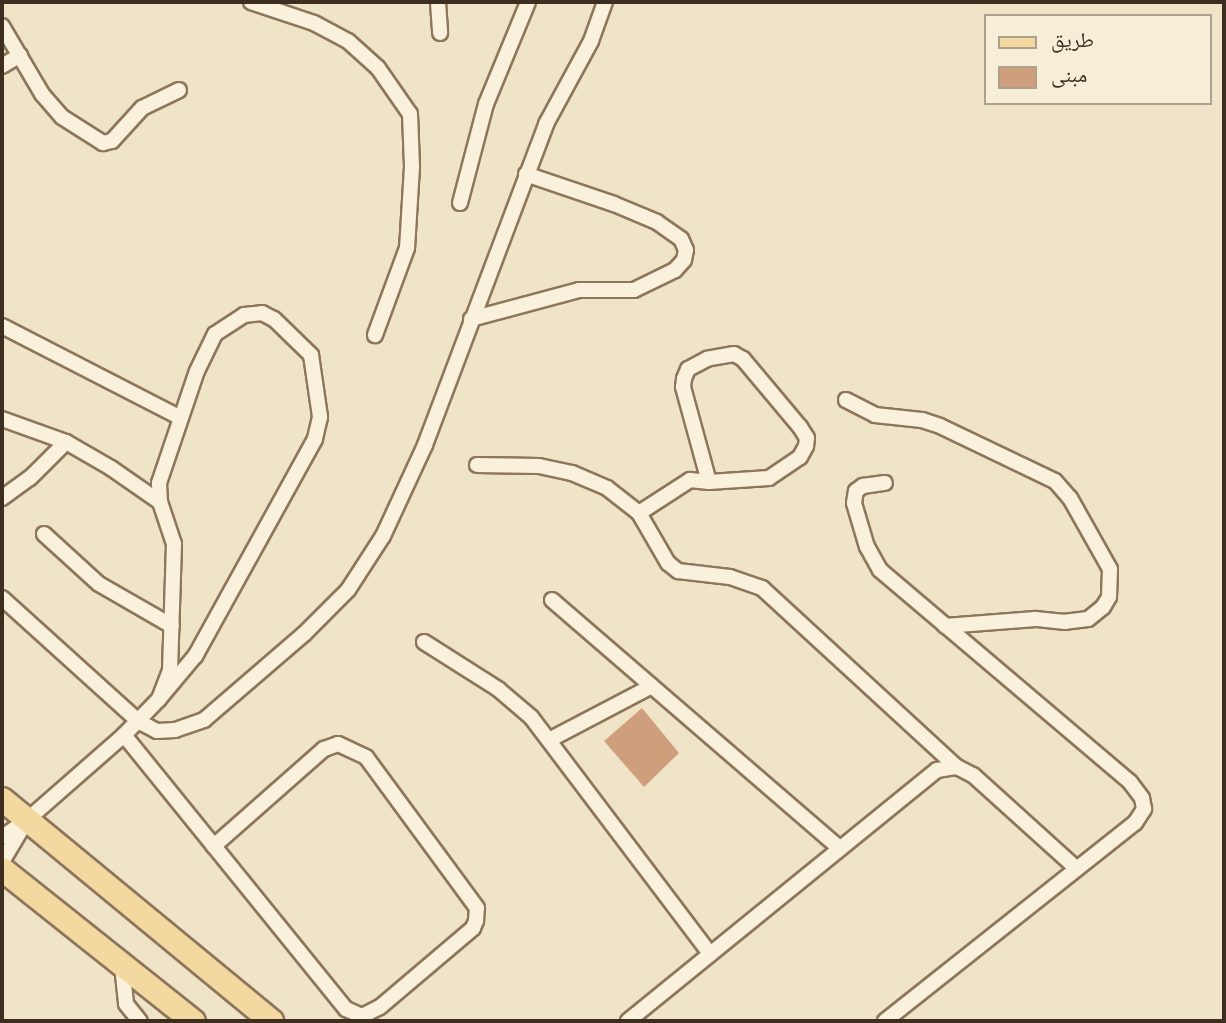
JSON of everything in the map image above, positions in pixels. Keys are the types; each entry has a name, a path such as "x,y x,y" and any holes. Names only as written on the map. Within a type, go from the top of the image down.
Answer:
{"main road":[{"path":"2,799 271,1021"},
{"path":"2,869 193,1021"}],"street":[{"path":"251,2 314,23 348,41 378,68 410,114 412,167 407,248 375,335"},
{"path":"438,2 440,33"},
{"path":"460,202 486,104 528,2"},
{"path":"2,598 138,721 157,731 175,730 204,720 304,634 348,590 381,541 420,456 546,124 591,41 605,2"},
{"path":"2,26 42,94 62,117 103,142 112,141 142,108 179,90"},
{"path":"2,66 20,55"},
{"path":"471,319 579,290 634,290 675,270 684,260 686,250 681,239 657,222 614,204 526,174"},
{"path":"2,837 27,820 124,735 159,699 195,656 315,439 320,417 311,355 274,319 262,313 244,315 215,334 197,371 159,483 160,502 174,544 170,671 159,699"},
{"path":"2,326 181,418"},
{"path":"639,513 690,480 709,482 769,478 784,470 806,446 807,438 800,427 743,359 734,354 707,359 688,369 684,379 683,387 709,482"},
{"path":"846,400 875,415 922,420 940,426 1055,481 1070,498 1110,569 1109,597 1103,607 1087,619 1065,622 1035,619 945,626"},
{"path":"2,419 66,442 111,468 160,502"},
{"path":"2,498 30,478 66,442"},
{"path":"477,465 539,466 572,473 607,488 639,513 668,563 678,571 730,577 762,588 957,767 973,775 1077,869"},
{"path":"885,482 863,486 856,491 855,503 867,547 880,570 1130,782 1142,797 1144,809 1135,823 885,1021"},
{"path":"44,534 99,584 172,626"},
{"path":"552,600 839,848"},
{"path":"424,642 499,690 531,717 710,954"},
{"path":"549,740 652,687"},
{"path":"124,735 346,1009 362,1016 380,1007 473,928 476,920 477,908 366,757 338,744 324,749 214,846"},
{"path":"628,1021 937,770 957,767"},
{"path":"2,862 27,820"},
{"path":"122,965 126,1004 140,1021"}],"building":[{"path":"642,708 679,753 644,787 604,741"}]}
